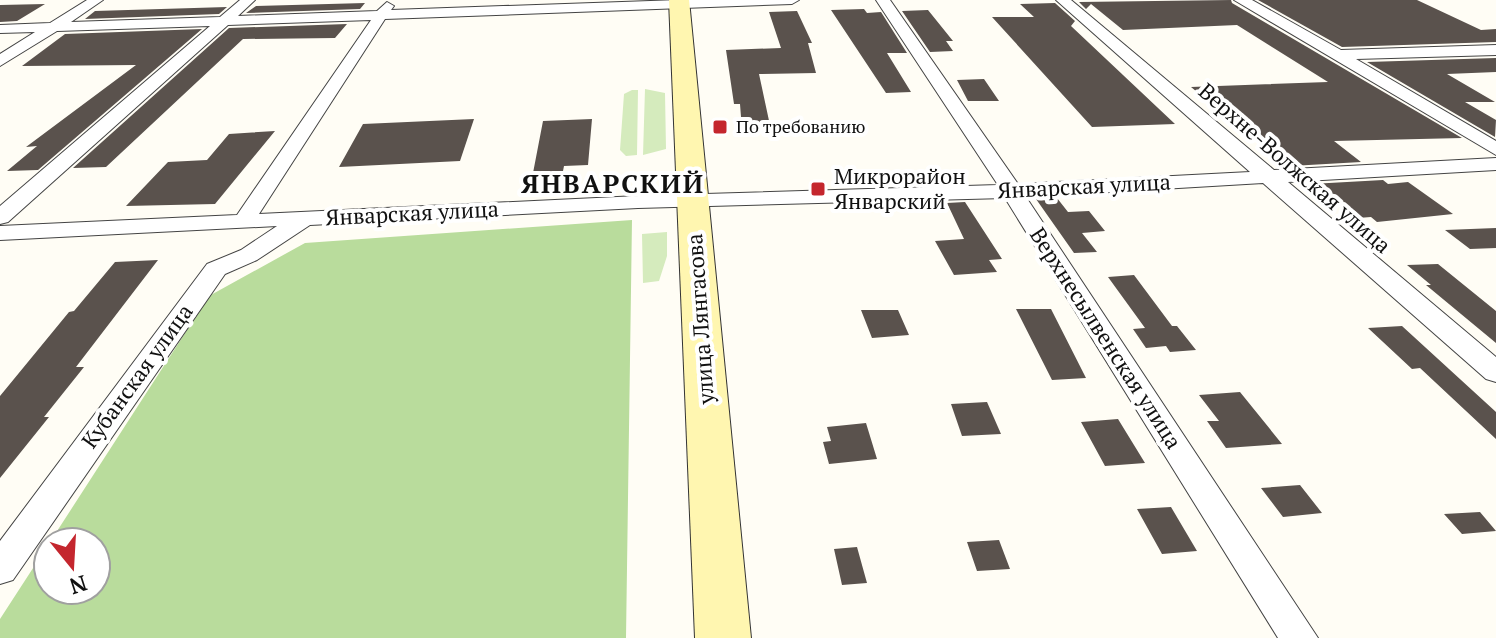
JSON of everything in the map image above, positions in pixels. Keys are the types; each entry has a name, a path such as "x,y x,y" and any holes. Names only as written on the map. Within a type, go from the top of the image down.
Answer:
{"main road":[{"name":"улица Лянгасова","path":"680,2 723,638"}],"street":[{"path":"0,61 96,0"},
{"path":"0,217 248,0"},
{"path":"0,29 225,20 386,8 647,8 680,2 792,0"},
{"name":"Верхнесылвенская улица","path":"883,0 1012,191 1299,638"},
{"name":"Верхне-Волжская улица","path":"1063,0 1496,372"},
{"path":"1241,0 1496,149"},
{"path":"245,219 386,8"},
{"path":"1336,55 1496,50"},
{"name":"Январская улица","path":"0,233 245,219 1012,191 1496,164"},
{"name":"Кубанская улица","path":"0,569 216,269 249,255 305,218"}],"green space":[{"path":"645,89 665,93 666,149 643,155"},
{"path":"638,90 637,155 626,156 620,150 624,94"},
{"path":"632,220 626,638 0,638 0,619 32,570 32,606 112,606 112,526 60,526 209,296 305,243"},
{"path":"667,232 667,256 659,281 643,283 642,234"}],"building":[{"path":"1231,0 1462,138 1334,141 1361,162 1291,166 1230,111 1220,111 1191,87 1328,82 1237,25 1123,30 1091,4 1086,9 1079,2"},
{"path":"1258,0 1417,0 1481,30 1496,29 1496,42 1342,47"},
{"path":"365,3 360,9 246,13 256,6"},
{"path":"1055,3 1075,21 1071,26 1175,124 1092,127 992,17 1034,17 1020,4"},
{"path":"45,4 17,21 0,22 0,5"},
{"path":"227,7 219,14 85,19 95,11"},
{"path":"864,9 867,13 881,12 907,53 887,53 911,92 886,93 831,10"},
{"path":"928,10 953,41 946,41 953,51 930,52 902,11"},
{"path":"797,11 812,43 808,43 816,73 759,74 771,130 742,130 740,104 734,104 726,50 781,48 769,12"},
{"path":"347,24 335,38 243,39 106,167 73,168 229,28"},
{"path":"202,29 38,170 7,171 37,146 26,147 136,65 22,66 65,34"},
{"path":"1496,58 1496,72 1447,74 1495,102 1465,102 1496,120 1495,137 1367,62"},
{"path":"984,79 999,101 968,101 957,80"},
{"path":"474,119 460,161 339,167 363,124"},
{"path":"592,119 588,165 564,166 563,171 533,173 543,121"},
{"path":"275,131 215,204 126,206 168,162 207,160 229,134"},
{"path":"1383,180 1388,184 1408,182 1453,214 1377,222 1371,217 1358,218 1311,184"},
{"path":"1057,198 1068,212 1089,211 1105,231 1082,233 1097,252 1074,253 1036,199"},
{"path":"965,202 1002,259 989,260 997,272 954,275 935,241 964,239 947,203"},
{"path":"1496,228 1496,248 1470,249 1445,230"},
{"path":"158,260 76,367 84,367 44,417 49,417 0,478 0,396 115,262"},
{"path":"1438,264 1496,311 1496,343 1426,285 1431,285 1407,265"},
{"path":"1134,275 1172,326 1177,326 1196,350 1170,352 1166,346 1146,348 1133,329 1145,328 1108,277"},
{"path":"1016,309 1051,309 1086,378 1052,380"},
{"path":"861,310 898,310 909,335 872,338"},
{"path":"1402,326 1496,412 1496,439 1420,368 1412,369 1368,328"},
{"path":"1240,392 1282,444 1226,448 1207,421 1219,421 1199,395"},
{"path":"987,402 1001,434 962,436 951,404"},
{"path":"1118,419 1145,463 1105,466 1081,422"},
{"path":"866,423 877,459 829,464 823,442 831,441 827,427"},
{"path":"1300,485 1322,513 1283,517 1261,488"},
{"path":"1171,507 1197,551 1162,554 1137,509"},
{"path":"1480,512 1496,531 1462,534 1444,514"},
{"path":"999,540 1010,569 977,571 967,542"},
{"path":"857,547 867,583 842,585 834,549"}],"place":[{"name":"По требованию","path":"720,127"},
{"name":"Микрорайон Январский","path":"818,189"}],"district":[{"name":"ЯНВАРСКИЙ","path":"613,184"}]}
